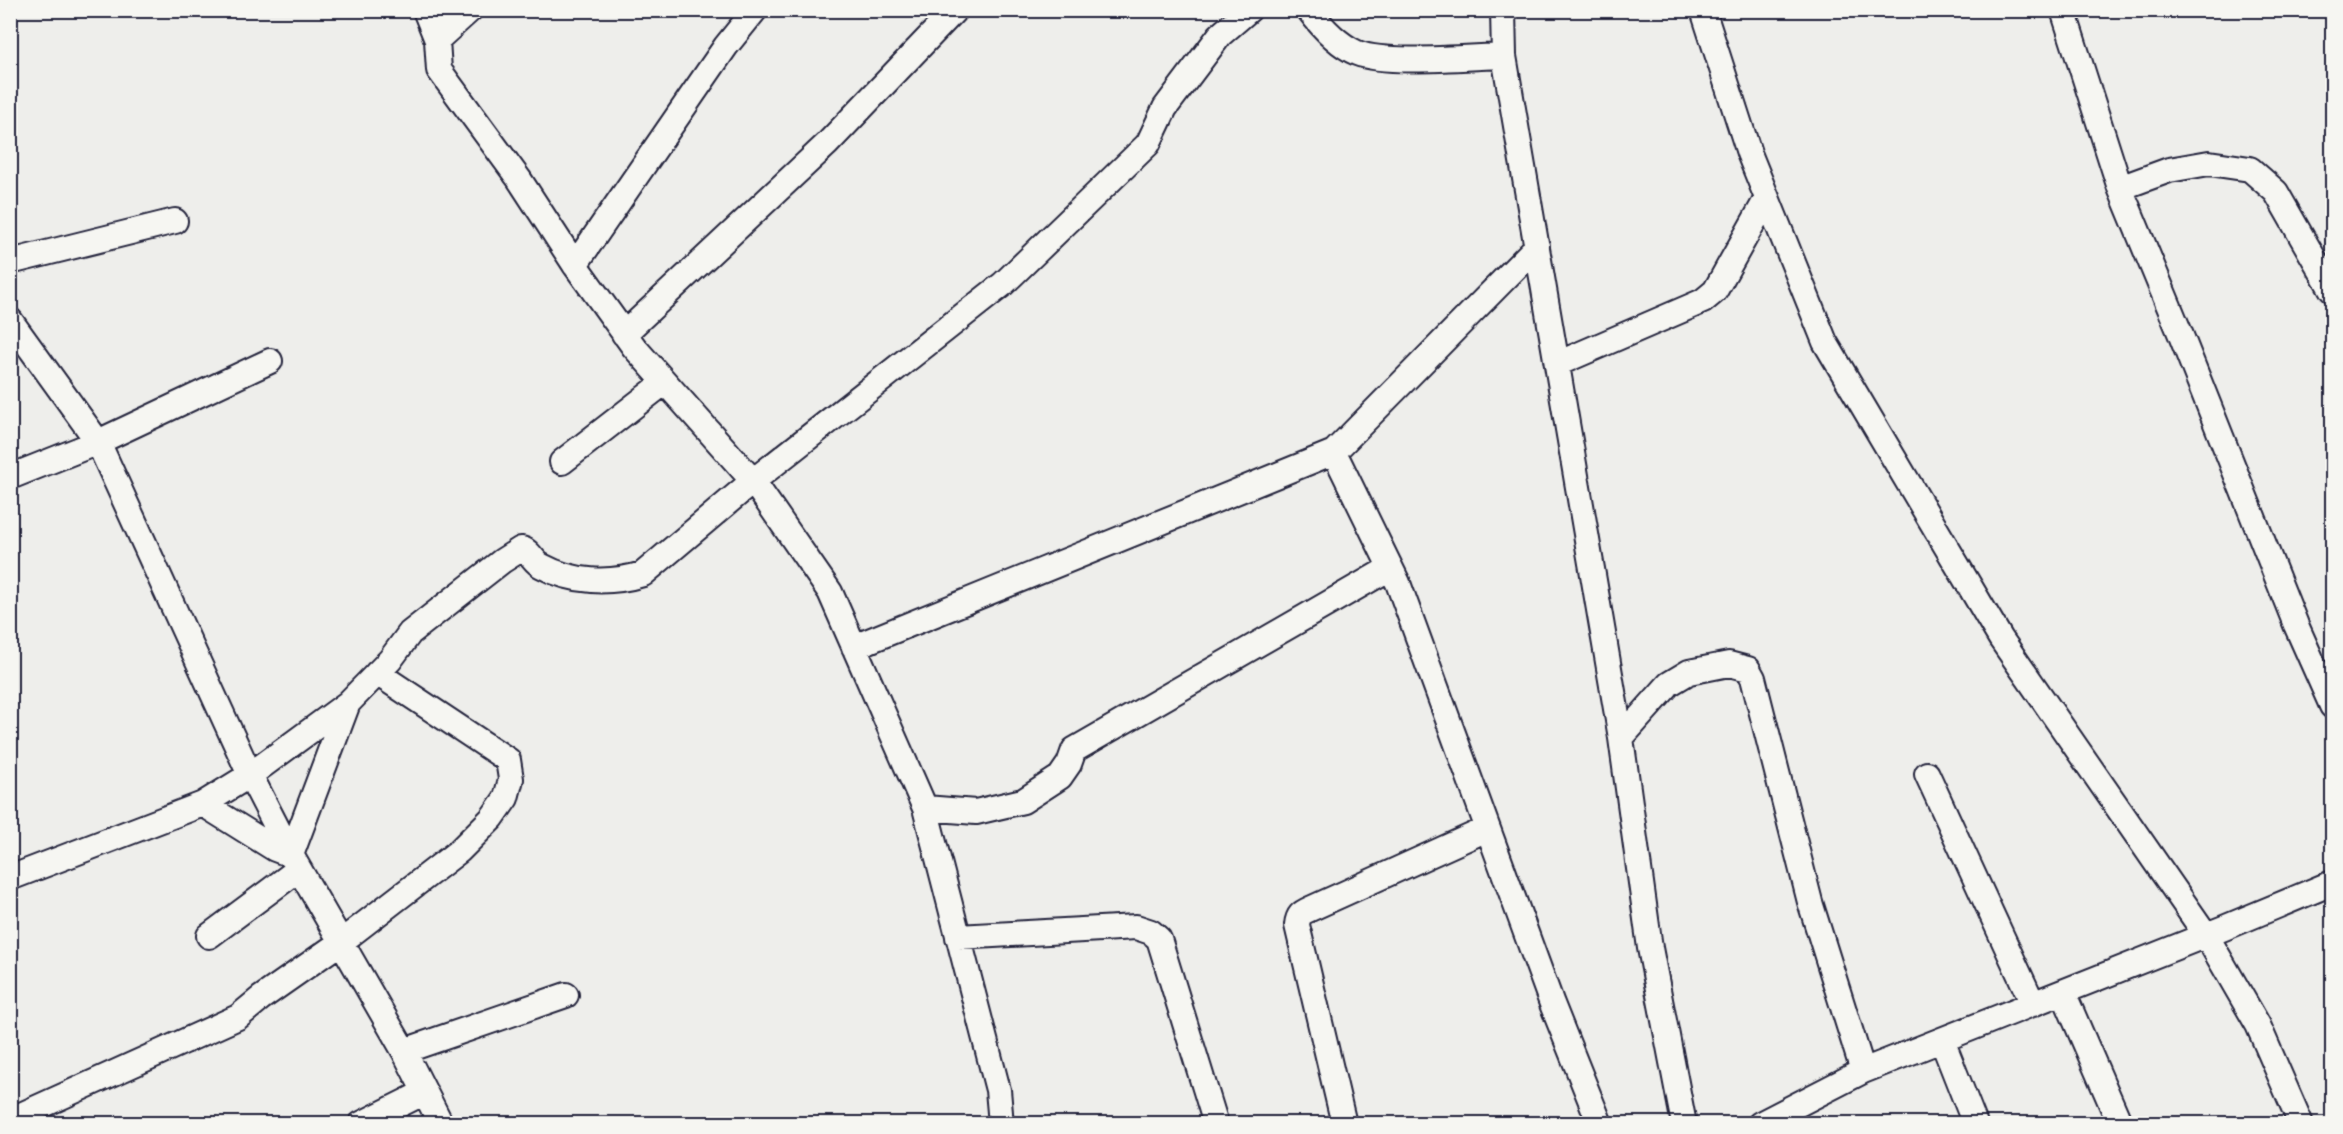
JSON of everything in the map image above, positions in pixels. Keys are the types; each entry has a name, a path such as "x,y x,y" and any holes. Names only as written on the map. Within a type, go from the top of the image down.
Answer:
{"street":[{"path":"425,10 437,40 439,70 519,179 575,265 624,334 753,481 830,592 925,808 998,1089 1001,1124"},
{"path":"437,40 471,10"},
{"path":"575,265 726,46 755,10"},
{"path":"624,334 827,144 956,10"},
{"path":"10,878 203,804 250,775 348,703 390,660 410,633 520,549 525,549 540,566 566,576 600,582 644,574 753,481 1003,284 1148,144 1165,108 1220,35 1249,10"},
{"path":"1309,10 1338,42 1358,53 1383,58 1504,56"},
{"path":"1503,10 1504,56 1621,738 1650,948 1684,1124"},
{"path":"1703,10 1749,153 1825,342 2001,639 2206,935 2258,1024 2301,1124"},
{"path":"2063,10 2120,188 2185,344 2296,625 2332,706"},
{"path":"2120,188 2169,170 2209,163 2250,169 2276,192 2332,290"},
{"path":"1557,364 1703,301 1715,291 1767,198"},
{"path":"10,262 174,221"},
{"path":"854,647 1334,452 1537,246"},
{"path":"10,320 98,442 250,775 295,862 404,1051 441,1124"},
{"path":"10,477 98,442 270,361"},
{"path":"562,462 665,381"},
{"path":"1334,452 1398,583 1552,1004 1600,1124"},
{"path":"925,808 976,812 1023,801 1060,777 1069,764 1074,750 1390,568"},
{"path":"1621,738 1669,684 1689,672 1729,664 1748,669 1753,678 1810,902 1863,1071"},
{"path":"10,1120 238,1017 261,998 341,942 459,851 492,818 506,798 511,780 508,760 377,673"},
{"path":"209,936 295,862 348,703"},
{"path":"1927,774 2033,1004"},
{"path":"203,804 295,862"},
{"path":"1344,1124 1297,925 1298,917 1300,913 1487,829"},
{"path":"1760,1124 1863,1071 2332,883"},
{"path":"958,937 1136,927 1151,932 1159,939 1216,1124"},
{"path":"2063,992 2120,1124"},
{"path":"404,1051 566,995"},
{"path":"1942,1040 1975,1124"},
{"path":"361,1124 426,1092"}]}
